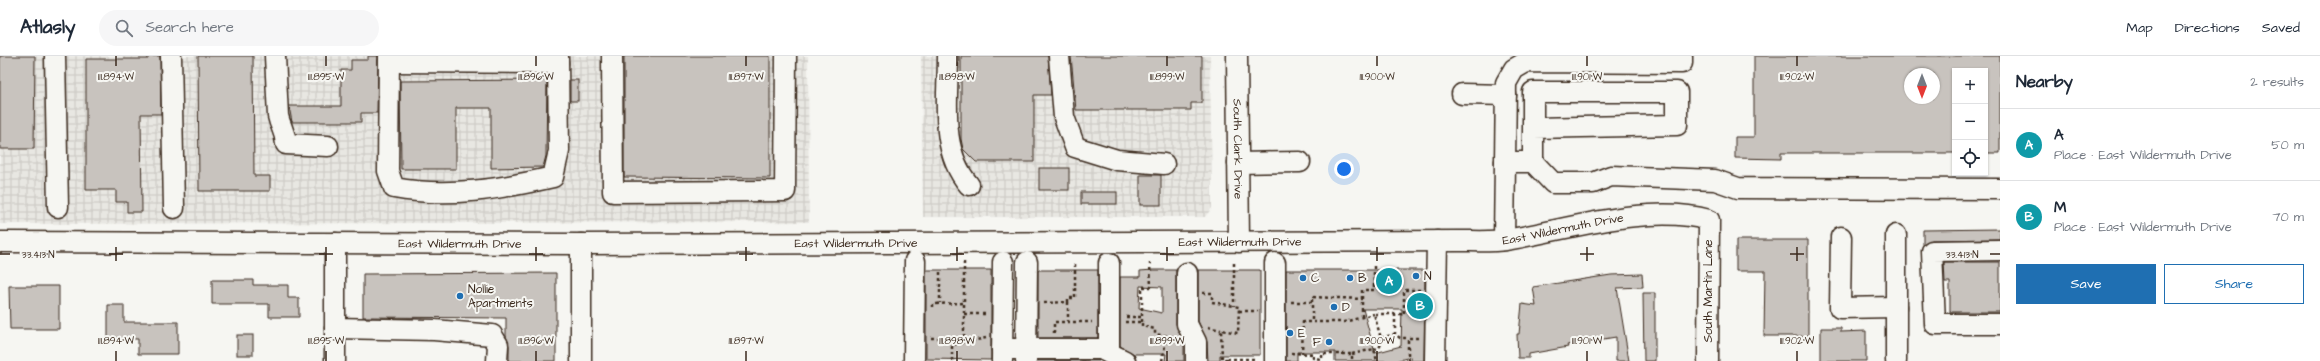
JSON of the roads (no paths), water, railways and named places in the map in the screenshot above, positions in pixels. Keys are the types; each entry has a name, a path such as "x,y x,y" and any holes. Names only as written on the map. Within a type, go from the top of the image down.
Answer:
{"street":[{"path":"55,56 58,206"},
{"path":"171,56 174,208"},
{"path":"276,56 278,116 280,125 285,131 286,144 328,146"},
{"path":"612,56 613,192 785,191 786,56"},
{"path":"948,56 949,143 960,175 969,186"},
{"path":"1059,56 1064,117 1075,147 1117,160 1164,164"},
{"name":"South Clark Drive","path":"1237,56 1239,242"},
{"path":"1504,240 1506,83 1514,69 1526,62 1682,63 1682,56"},
{"path":"389,59 558,60 559,151 553,177 500,189 418,193 394,188 388,171 389,59"},
{"path":"1534,128 1677,125 1677,92 1533,92 1533,162 1553,184 1593,184 1611,176 1716,180 1738,188 2000,190"},
{"path":"1462,94 1506,95"},
{"path":"1238,163 1300,162"},
{"path":"1505,162 1533,162"},
{"name":"East Wildermuth Drive","path":"0,242 581,244 1437,241 1504,240 1632,216 1696,217 1708,220"},
{"name":"South Martin Lane","path":"1708,220 1708,361"},
{"path":"1896,235 1896,361"},
{"path":"1841,237 1840,308 1896,307"},
{"path":"1436,361 1437,241"},
{"path":"335,243 335,361"},
{"path":"581,244 581,361"},
{"path":"2000,250 1932,251 1935,324 2000,324"},
{"path":"914,361 915,261"},
{"path":"1003,262 1002,314 997,349 1026,355 1101,349 1117,357"},
{"path":"1026,355 1027,262"},
{"path":"1109,263 1117,357"},
{"path":"1275,263 1275,301 1282,357"},
{"path":"1187,283 1187,324 1196,342 1196,361"},
{"path":"335,328 434,330 492,335 498,345 497,361"}],"place":[{"name":"N","path":"1416,276"},
{"name":"C","path":"1303,278"},
{"name":"B","path":"1350,278"},
{"name":"A","path":"1389,281"},
{"name":"Nollie Apartments","path":"460,296"},
{"name":"M","path":"1420,306"},
{"name":"D","path":"1334,307"},
{"name":"E","path":"1290,333"},
{"name":"F","path":"1329,342"}]}
